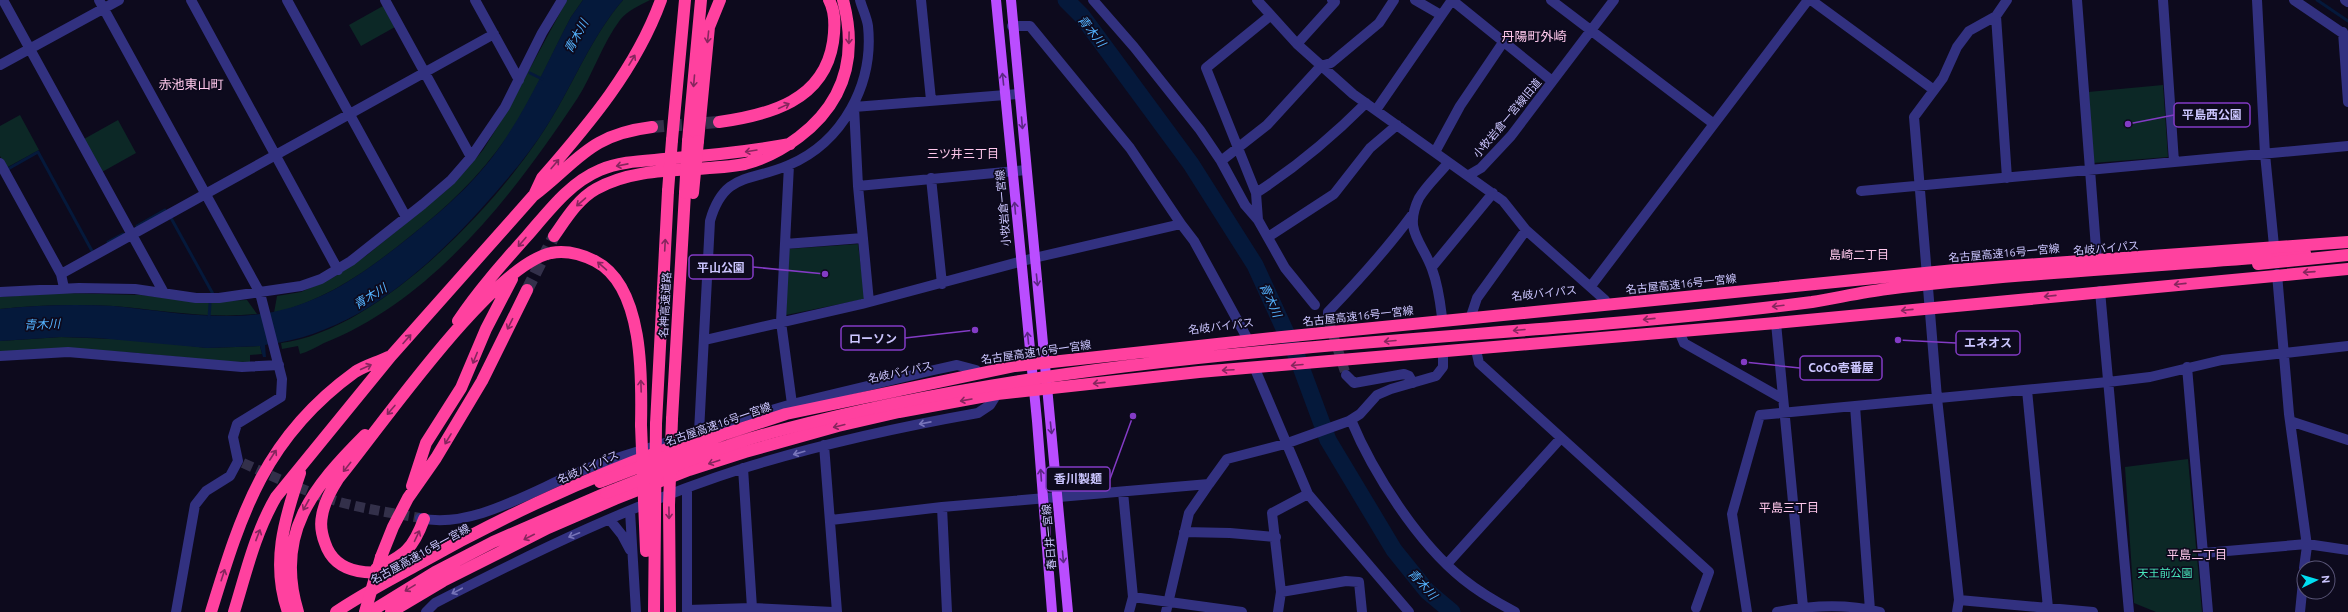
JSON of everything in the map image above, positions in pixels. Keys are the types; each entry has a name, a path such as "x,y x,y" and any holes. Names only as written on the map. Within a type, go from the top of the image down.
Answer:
{"highway":[{"name":"名神高速道路","path":"654,612 656,424 668,191 685,0"},
{"name":"名神高速道路","path":"670,612 669,505 676,334 693,141 701,0"},
{"path":"693,141 709,27 720,0"},
{"path":"719,122 770,112 790,104 809,88 823,71 832,50 836,27 829,0"},
{"path":"554,236 579,204 596,189 618,180 646,174 746,163 769,156 790,144 820,118 835,101 844,78 849,38 847,16 843,0"},
{"path":"533,196 542,178 612,94 637,52 659,5"},
{"path":"234,612 246,568 266,514 276,497 391,356 533,196 550,183 576,157 594,144 627,130 652,127"},
{"path":"438,352 475,296 562,196 585,178 601,169 622,164 744,152 790,144"},
{"name":"名岐バイパス","path":"336,612 435,554 606,471 762,417 976,370 1044,358 1151,348 1251,335 1606,300 1927,278 2348,238"},
{"name":"名古屋高速16号一宮線","path":"346,612 430,561 488,531 633,468 725,434 786,414 1015,366 1282,337 1947,271 2122,256 2348,242"},
{"path":"1817,301 1884,289 2348,250"},
{"path":"488,527 442,546 410,565 376,573 364,573 349,569 336,561 327,550 322,535 321,516 327,499 338,479 371,438 379,425 438,352 504,281 533,260 569,251 600,264 615,279 626,298 635,328 640,357 641,425 649,612"},
{"path":"370,612 436,572 493,542 606,493 726,447 779,430 865,410 1018,380 1101,368 1282,349 1605,323 1817,301 2348,255"},
{"path":"391,612 443,581 548,528 689,470 838,426 899,412 997,394 1199,372 1476,350 1776,323 2276,274 2348,269"},
{"path":"408,498 426,443 461,388 501,297 516,272"},
{"path":"365,612 381,557 393,527 408,498 436,458 482,381 528,290"},
{"path":"212,612 244,512 274,454 304,416 356,372 391,356"},
{"path":"295,612 290,564 293,540 299,520 308,501 327,475 364,435 379,425"},
{"path":"295,612 280,582 281,541 285,516 302,467"},
{"path":"364,573 375,570 405,554 417,538 422,518"}],"main road":[{"name":"小牧岩倉一宮線","path":"996,0 1011,172 1033,390"},
{"path":"1011,0 1012,26 1047,389"},
{"name":"春日井一宮線","path":"1047,389 1068,612"},
{"name":"春日井一宮線","path":"1033,390 1052,612"}],"street":[{"path":"3,0 164,293"},
{"path":"0,65 30,49 101,4 119,0"},
{"path":"191,0 338,270"},
{"path":"287,0 406,217"},
{"path":"385,0 471,157"},
{"path":"475,0 519,80"},
{"path":"0,292 64,288 135,289 219,298 261,296 301,286 338,270 451,180 471,157 498,118 542,33 562,0"},
{"path":"860,0 868,25 867,62 854,107 858,186 869,302"},
{"path":"921,0 931,100"},
{"path":"1092,0 1134,48 1200,130 1220,161 1245,205 1258,220 1285,268 1315,305"},
{"path":"1257,0 1297,44 1321,66 1366,103 1435,152 1448,163 1469,175 1493,193 1512,211 1526,230 1592,286 1606,300"},
{"path":"1297,44 1335,2 1332,0"},
{"path":"1220,161 1267,125 1321,66 1331,63 1379,23 1394,0"},
{"path":"1415,0 1441,16"},
{"path":"1376,110 1452,0 1552,81"},
{"path":"1551,0 1714,124"},
{"name":"小牧岩倉一宮線旧道","path":"1469,175 1481,168 1491,158 1614,0"},
{"path":"1592,286 1808,0"},
{"path":"1811,0 1934,90"},
{"path":"1957,612 1958,600 1937,398 1914,117 1943,78 1957,47 1969,31 1996,16 2007,0"},
{"path":"2077,0 2097,261"},
{"path":"2163,0 2174,162"},
{"path":"2257,0 2265,154 2274,246"},
{"path":"2294,0 2345,34 2348,102"},
{"path":"101,4 261,296 282,379 280,397 238,424 233,437 240,462 230,476 206,491 196,506 176,612"},
{"path":"1258,220 1256,193 1206,68 1270,16"},
{"path":"1996,16 2007,178"},
{"path":"1012,26 1030,26 1130,148 1194,241 1251,335"},
{"path":"62,274 494,34"},
{"path":"1435,152 1460,106 1504,41"},
{"path":"699,432 705,340 710,221 714,206 728,187 789,165 819,146 854,107 1019,94"},
{"path":"1256,193 1294,168 1332,138 1366,103"},
{"path":"1268,237 1334,194 1370,148 1397,125"},
{"path":"1861,191 2348,146"},
{"path":"0,163 62,274 64,288"},
{"path":"1328,319 1328,312 1376,262 1412,215 1420,197 1448,163"},
{"path":"789,165 781,322 792,404"},
{"path":"858,186 1026,170"},
{"path":"931,178 942,284"},
{"path":"1432,267 1493,193"},
{"path":"1412,215 1413,233 1432,267 1439,290 1442,317"},
{"path":"705,340 869,302 942,284 1034,258 1181,224"},
{"path":"1472,313 1476,298 1526,230"},
{"path":"785,244 863,238"},
{"path":"2276,274 2290,421 2307,544 2305,560"},
{"path":"2100,291 2129,612"},
{"path":"1776,323 1803,607"},
{"path":"1679,331 1684,343 1783,399"},
{"path":"1747,612 1732,514 1760,415 2108,382 2150,377 2187,367 2283,353 2348,346"},
{"path":"1476,350 1479,363 1709,572 1696,608"},
{"path":"0,356 68,352 242,367 278,365"},
{"path":"1166,612 1189,514 1227,459 1285,444 1350,421 1360,414 1377,395 1391,389 1436,376 1443,367 1443,352"},
{"path":"422,518 443,520 481,513 576,473 699,432 792,404 957,365 976,370"},
{"path":"2187,367 2208,612"},
{"path":"1261,368 1285,444 1308,494 1409,612"},
{"path":"1346,375 1354,383 1404,374 1409,376 1413,383"},
{"path":"2027,390 2048,608"},
{"path":"426,612 434,603 553,543 687,489 743,468 824,445 888,430 978,413 990,405 997,394"},
{"path":"1777,612 1822,605 1875,611 1855,406"},
{"path":"1350,421 1383,482 1419,533 1447,564 1464,580 1515,612"},
{"path":"2290,421 2348,440"},
{"path":"1447,564 1561,438"},
{"path":"824,445 837,612"},
{"path":"743,468 752,608"},
{"path":"831,520 942,507 1209,484"},
{"path":"687,489 687,611 752,608 833,612"},
{"path":"1124,492 1133,597 1129,612"},
{"path":"1278,612 1281,592 1276,537 1272,513 1308,494"},
{"path":"942,507 947,612"},
{"path":"630,511 636,612"},
{"path":"610,520 622,535 632,555"},
{"path":"1184,532 1230,533 1276,537"},
{"path":"2204,553 2307,544 2348,550"},
{"path":"1281,592 1346,581 1359,582 1362,612"},
{"path":"1133,597 1242,612"},
{"path":"1958,600 2093,612"},
{"path":"2300,612 2301,600"}],"green space":[{"path":"567,0 583,0 571,17 533,93 516,123 496,152 473,179 422,227 361,273 328,293 311,301 274,313 277,296 301,292 334,277 367,255 448,189 467,169 483,150 503,118"},
{"path":"623,0 650,0 630,11 620,20 608,39 583,89 553,135 498,207 468,240 435,272 401,300 364,324 300,354 298,346 282,349 281,343 318,333 357,315 395,290 432,259 468,225 499,190 526,156 548,124 601,29"},
{"path":"383,6 395,27 361,46 349,25"},
{"path":"2163,85 2168,157 2093,163 2088,92"},
{"path":"20,115 39,150 6,168 0,156 0,126"},
{"path":"118,120 136,153 102,172 84,139"},
{"path":"858,244 865,299 786,315 788,249"},
{"path":"62,293 141,295 201,302 247,300 257,314 203,315 113,306 85,305 0,309 0,297"},
{"path":"61,337 141,340 207,348 260,346 262,354 250,355 250,362 217,361 107,351 0,353 0,341"},
{"name":"天王前公園","path":"2188,459 2202,612 2156,612 2134,603 2125,467"}],"water":[{"path":"583,0 623,0 601,29 548,124 533,147 481,209 435,256 385,297 357,314 328,328 297,339 265,345 266,357 263,357 260,346 207,348 98,338 61,337 0,341 0,309 85,305 114,306 174,313 219,316 261,314 308,302 351,280 392,251 439,213 464,190 487,164 516,122 571,17"}],"waterway":[{"name":"青木川","path":"1066,0 1082,16 1191,164 1255,265 1298,359 1328,440 1394,550 1427,591 1452,612"},
{"path":"2317,0 2348,21"},
{"path":"530,73 542,79"},
{"path":"8,169 38,152 92,251"},
{"path":"137,226 165,210"},
{"path":"171,218 213,294"},
{"path":"108,242 123,234"},
{"path":"209,318 210,304"}],"tunnel":[{"path":"652,127 719,122"},
{"path":"527,290 554,236"},
{"path":"1328,319 1346,375"},
{"path":"243,463 278,479 336,501 368,509 420,518"}],"place":[{"name":"平島西公園","path":"2128,124"},
{"name":"平山公園","path":"825,274"},
{"name":"ローソン","path":"975,330"},
{"name":"エネオス","path":"1898,340"},
{"name":"CoCo壱番屋","path":"1744,362"},
{"name":"香川製麺","path":"1133,416"}],"district":[{"name":"丹陽町外崎","path":"1534,36"},
{"name":"赤池東山町","path":"191,84"},
{"name":"三ツ井三丁目","path":"963,153"},
{"name":"島崎二丁目","path":"1859,254"},
{"name":"平島三丁目","path":"1789,507"},
{"name":"平島二丁目","path":"2197,554"}]}
